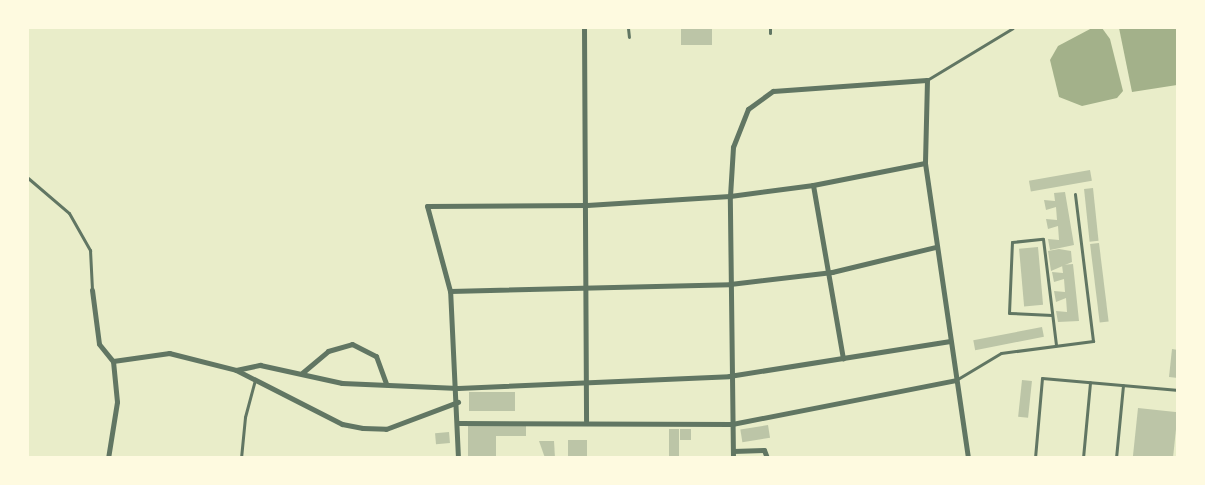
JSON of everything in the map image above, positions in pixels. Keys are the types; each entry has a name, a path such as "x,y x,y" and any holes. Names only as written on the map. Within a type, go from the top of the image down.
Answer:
{"street":[{"path":"584,28 588,289 586,421"},
{"path":"767,458 764,450 733,454 729,376 730,196 733,148 748,109 774,91 926,80 925,163 935,247 968,458"},
{"path":"457,457 459,423 458,388 450,291 427,206 587,205 730,196 813,185 925,163"},
{"path":"813,185 832,272 843,358"},
{"path":"450,291 730,284 832,272 935,247"},
{"path":"92,290 99,344 113,361 117,402 108,458"},
{"path":"236,370 260,364 342,383 458,388 729,376 950,342"},
{"path":"302,373 328,351 352,344 376,356 386,384"},
{"path":"113,361 169,353 236,370 342,424 363,428 386,429 458,402"},
{"path":"459,423 586,421 732,424 956,380"}],"lane":[{"path":"628,28 629,37"},
{"path":"770,28 770,33"},
{"path":"926,80 1013,28"},
{"path":"28,178 69,213 90,250 92,290"},
{"path":"956,380 1001,352 1094,340 1075,194"},
{"path":"1052,315 1009,313 1012,242 1043,239 1056,346"},
{"path":"1034,458 1042,378 1178,390"},
{"path":"241,458 245,417 256,380"},
{"path":"1082,458 1090,382"},
{"path":"1116,458 1123,385"}],"shaded area":[{"path":"1092,28 1102,28 1110,39 1123,91 1117,98 1082,106 1059,97 1050,60 1058,46"},
{"path":"1119,28 1177,28 1177,85 1132,92"}],"building":[{"path":"681,28 712,28 712,45 681,45"},
{"path":"1090,170 1092,181 1031,192 1029,181"},
{"path":"1093,188 1099,241 1090,242 1084,189"},
{"path":"1065,192 1074,245 1050,250 1048,239 1059,240 1058,226 1048,229 1046,219 1057,220 1056,207 1046,210 1044,200 1055,201 1054,193"},
{"path":"1099,243 1109,321 1100,323 1090,244"},
{"path":"1038,247 1043,305 1024,306 1019,249"},
{"path":"1059,249 1071,251 1072,262 1051,271 1048,251"},
{"path":"1073,264 1079,321 1058,322 1056,311 1067,312 1066,298 1056,302 1054,291 1065,292 1064,279 1054,282 1052,272 1063,273 1062,265"},
{"path":"1042,327 1044,337 975,350 973,340"},
{"path":"1172,349 1178,350 1178,378 1169,377"},
{"path":"1022,380 1032,381 1028,418 1018,417"},
{"path":"469,392 515,392 515,411 469,411"},
{"path":"1138,408 1178,412 1173,458 1133,458"},
{"path":"468,425 526,426 526,436 496,436 496,458 468,458"},
{"path":"768,425 770,438 742,442 740,429"},
{"path":"669,429 679,429 679,458 669,458"},
{"path":"680,429 691,429 691,440 680,440"},
{"path":"449,432 450,443 436,444 435,433"},
{"path":"568,440 587,440 587,458 568,458"},
{"path":"539,441 554,441 555,458 545,458"}]}
